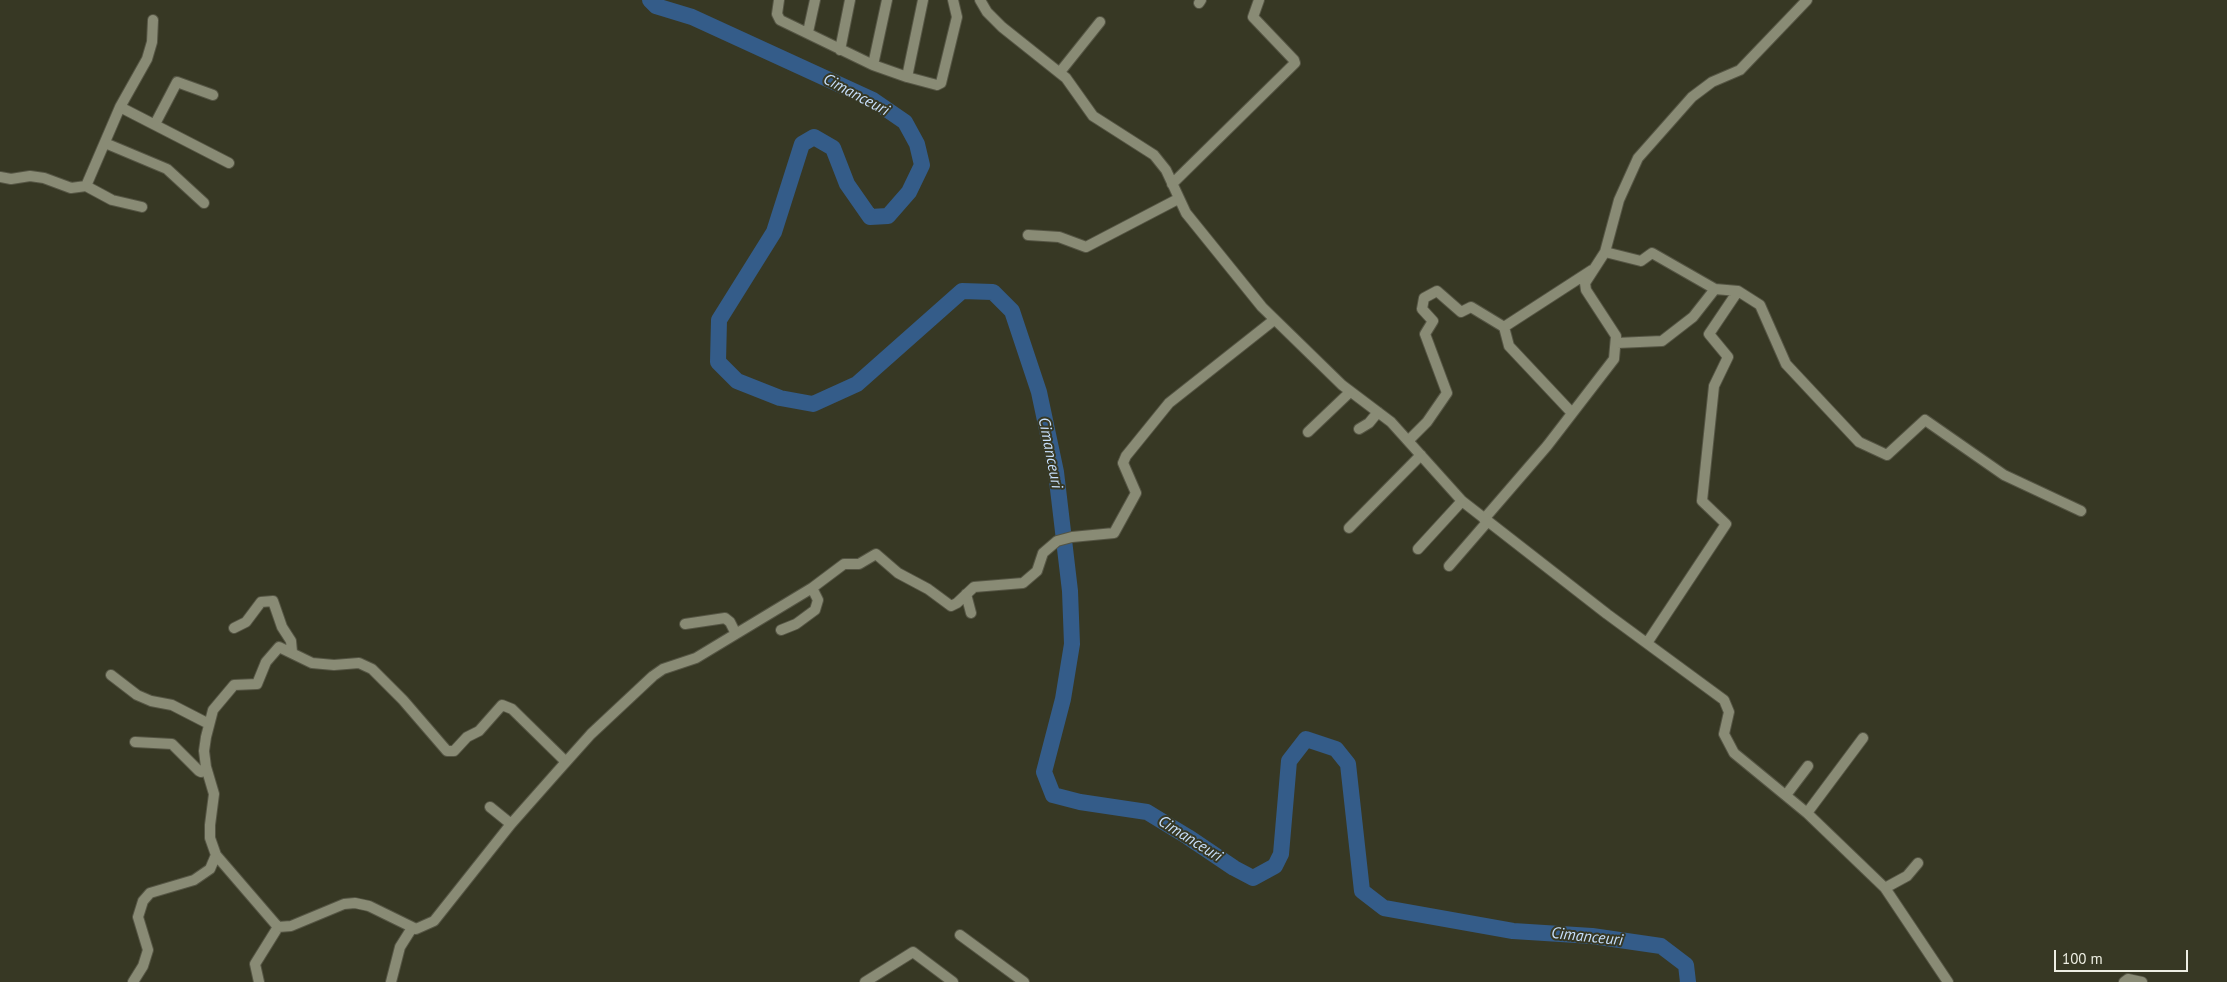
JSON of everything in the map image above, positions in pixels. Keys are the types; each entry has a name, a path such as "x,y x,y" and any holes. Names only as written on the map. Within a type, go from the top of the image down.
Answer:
{"street":[{"path":"779,0 778,19 873,65 937,85 941,83 957,17 953,0"},
{"path":"808,32 815,0"},
{"path":"840,50 850,0"},
{"path":"873,65 887,0"},
{"path":"907,77 923,0"},
{"path":"980,0 986,12 1002,28 1060,72 1093,116 1154,155 1172,184 1178,199 1200,232 1274,320 1350,392 1391,422 1462,501 1724,700 1730,712 1724,734 1727,743 1734,753 1807,813 1885,888 1948,982"},
{"path":"1172,184 1294,64 1294,60 1253,17 1259,0"},
{"path":"1449,566 1547,446 1614,358 1617,343 1616,336 1586,290 1586,280 1596,268 1605,252 1619,200 1638,158 1692,97 1712,82 1740,70 1807,0"},
{"path":"86,186 120,107 147,59 152,42 153,20"},
{"path":"1060,72 1100,22"},
{"path":"155,124 177,82 213,95"},
{"path":"120,107 229,163"},
{"path":"105,143 167,169 204,203"},
{"path":"0,177 11,179 30,176 44,178 71,188 86,186 112,200 142,207"},
{"path":"1028,235 1059,237 1086,248 1178,199"},
{"path":"1605,252 1641,261 1652,253 1715,289 1738,291 1760,305 1786,364 1859,442 1887,454 1925,420 2004,475 2081,511"},
{"path":"1504,327 1596,268"},
{"path":"1617,343 1662,341 1692,317 1715,289"},
{"path":"1409,440 1427,422 1447,393 1425,334 1433,321 1422,309 1424,298 1437,291 1461,312 1471,307 1504,327 1509,346 1572,413"},
{"path":"1647,643 1726,524 1702,501 1714,386 1728,357 1709,334 1738,291"},
{"path":"278,927 291,926 344,904 355,902 369,906 412,928 424,927 434,921 511,824 566,762 653,676 663,669 696,658 735,632 812,588 840,566 851,562 859,564 876,554 898,573 928,589 947,605 955,604 974,587 1023,583 1037,570 1043,553 1057,541 1072,537 1114,533 1136,493 1123,463 1126,456 1169,403 1274,320"},
{"path":"1308,432 1350,392"},
{"path":"1359,429 1369,423 1378,412"},
{"path":"1349,528 1421,455"},
{"path":"1418,548 1462,501"},
{"path":"781,630 796,624 815,610 818,600 812,588"},
{"path":"966,594 971,613"},
{"path":"234,628 246,622 261,602 272,601 282,627 291,641 292,652"},
{"path":"685,624 724,618 730,622 735,632"},
{"path":"278,927 216,854 210,838 214,794 206,767 204,751 213,710 234,685 257,684 266,662 279,647 320,665 358,663 372,669 404,700 447,751 454,751 467,737 479,731 502,705 512,709 566,762"},
{"path":"111,675 137,695 151,701 172,705 209,724"},
{"path":"1807,813 1863,738"},
{"path":"135,742 172,744 199,771 202,772 206,767"},
{"path":"1786,795 1808,766"},
{"path":"490,807 511,824"},
{"path":"133,982 148,950 138,917 143,901 150,892 194,880 210,869 216,854"},
{"path":"1885,888 1907,876 1918,863"},
{"path":"259,982 255,964 278,927"},
{"path":"391,982 400,948 412,928"},
{"path":"960,935 1024,982"},
{"path":"865,982 913,952 953,982"},
{"path":"875,976 884,982"},
{"path":"2124,982 2128,979 2142,982"}],"waterway":[{"name":"Cimanceuri","path":"650,0 656,6 692,17 873,100 905,122 917,144 922,165 909,192 888,216 870,217 847,184 833,148 814,137 802,144 774,232 719,320 718,362 737,381 780,398 813,404 857,384 962,291 993,292 1012,311 1039,392 1056,472 1070,591 1072,644 1063,699 1044,772 1053,795 1080,802 1147,812 1234,868 1253,878 1275,866 1281,854 1289,761 1306,739 1336,749 1348,764 1362,891 1384,908 1513,931 1592,936 1661,946 1686,965 1688,982"}]}
